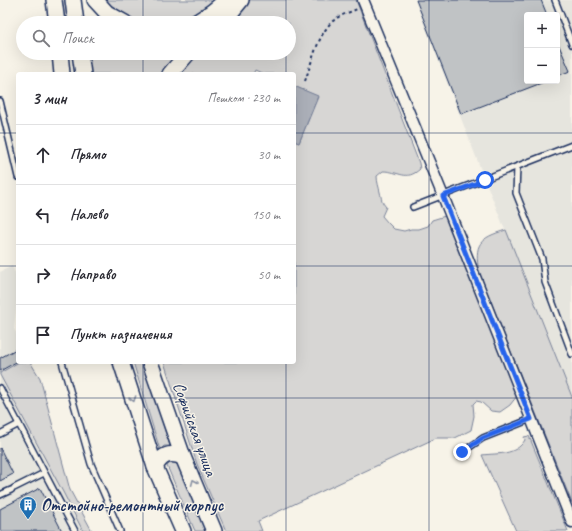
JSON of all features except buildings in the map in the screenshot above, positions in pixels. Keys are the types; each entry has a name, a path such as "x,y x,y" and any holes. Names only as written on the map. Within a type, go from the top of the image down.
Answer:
{"main road":[{"path":"54,0 56,16"},
{"path":"73,0 75,16"},
{"path":"95,0 107,13 112,16"},
{"path":"207,16 225,0"},
{"path":"227,16 241,0"},
{"path":"61,60 62,72"},
{"path":"81,60 83,72"},
{"path":"172,72 182,60"},
{"path":"122,364 155,466 183,531"},
{"name":"Софийская улица","path":"151,364 183,456 214,531"},
{"path":"155,466 164,456 170,454 183,456"}],"street":[{"path":"364,3 443,196 572,522"}],"lane":[{"path":"555,0 572,44"},
{"path":"0,101 16,169"},
{"path":"413,207 572,145"},
{"path":"517,167 516,193 542,259 545,282 572,354"},
{"path":"63,364 91,464 120,531"},
{"path":"0,388 75,531"},
{"path":"462,452 483,438 531,419"},
{"path":"0,434 19,424"},
{"path":"0,495 44,473"}],"path":[{"path":"305,82 321,36 327,27 338,16 364,3"}],"shaded area":[{"path":"104,0 217,0 201,12 192,16 129,16"},
{"path":"249,0 356,0 420,169 411,175 402,175 389,171 383,171 377,176 382,200 386,207 382,216 394,229 404,231 428,226 432,220 445,216 517,396 510,405 500,412 491,411 481,402 476,401 473,404 474,416 471,430 455,438 436,438 258,521 262,531 226,531 197,464 165,364 296,364 296,142 299,143 318,97 296,87 296,72 260,72 255,70 254,72 179,72 190,60 296,60 296,16 235,16"},
{"path":"415,0 572,0 572,397 485,180"},
{"path":"88,60 174,60 164,72 91,72"},
{"path":"296,87 318,96 299,143 296,142"},
{"path":"506,230 572,397 572,503 479,272 477,255 480,244 484,239"},
{"path":"12,266 16,275 16,310 14,329 16,332 16,364 32,364 40,378 70,490 92,531 0,531 0,272"},
{"path":"16,364 31,364 40,378 70,490 92,531 83,531 0,373"},
{"path":"134,364 144,364 170,446 164,446 160,450"},
{"path":"529,436 568,531 516,531 482,455 506,453 516,449 525,440 524,437"},
{"path":"176,461 207,531 195,531 167,466 171,462"}],"place":[{"name":"Отстойно-ремонтный корпус","path":"28,520"}],"route":[{"path":"462,452 483,438 531,419 443,196 485,180"}]}
